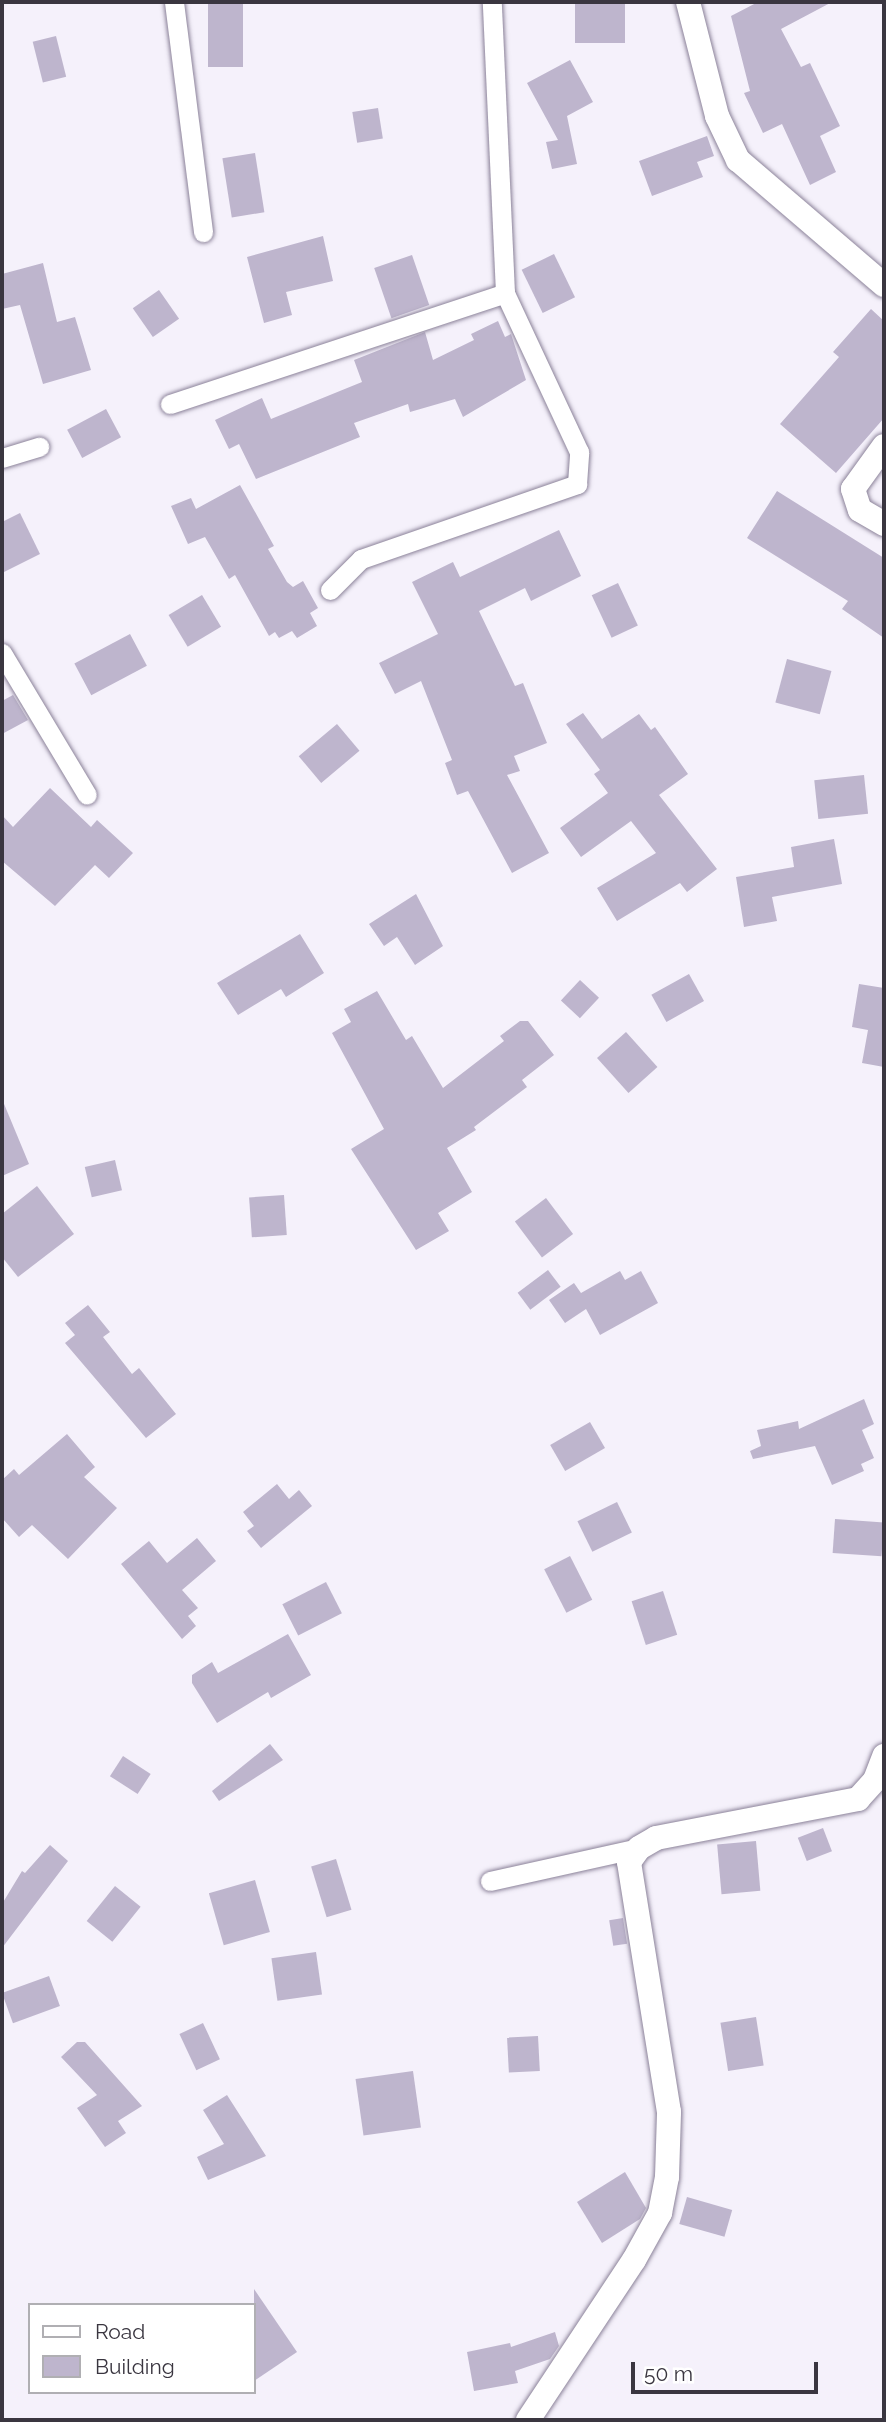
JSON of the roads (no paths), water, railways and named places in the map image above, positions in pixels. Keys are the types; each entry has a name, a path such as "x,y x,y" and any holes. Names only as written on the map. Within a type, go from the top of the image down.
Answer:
{"street":[{"path":"174,2 203,232"},
{"path":"330,590 361,559 577,485 579,452 505,293 492,2"},
{"path":"688,2 717,116 738,160 884,285"},
{"path":"170,404 505,293"},
{"path":"884,446 853,489 860,510 884,524"},
{"path":"2,458 38,447"},
{"path":"2,653 87,795"},
{"path":"490,1881 639,1848 656,1838 858,1799 875,1780 884,1756"},
{"path":"528,2420 660,2213 667,2177 669,2112 629,1862 639,1848"}]}
